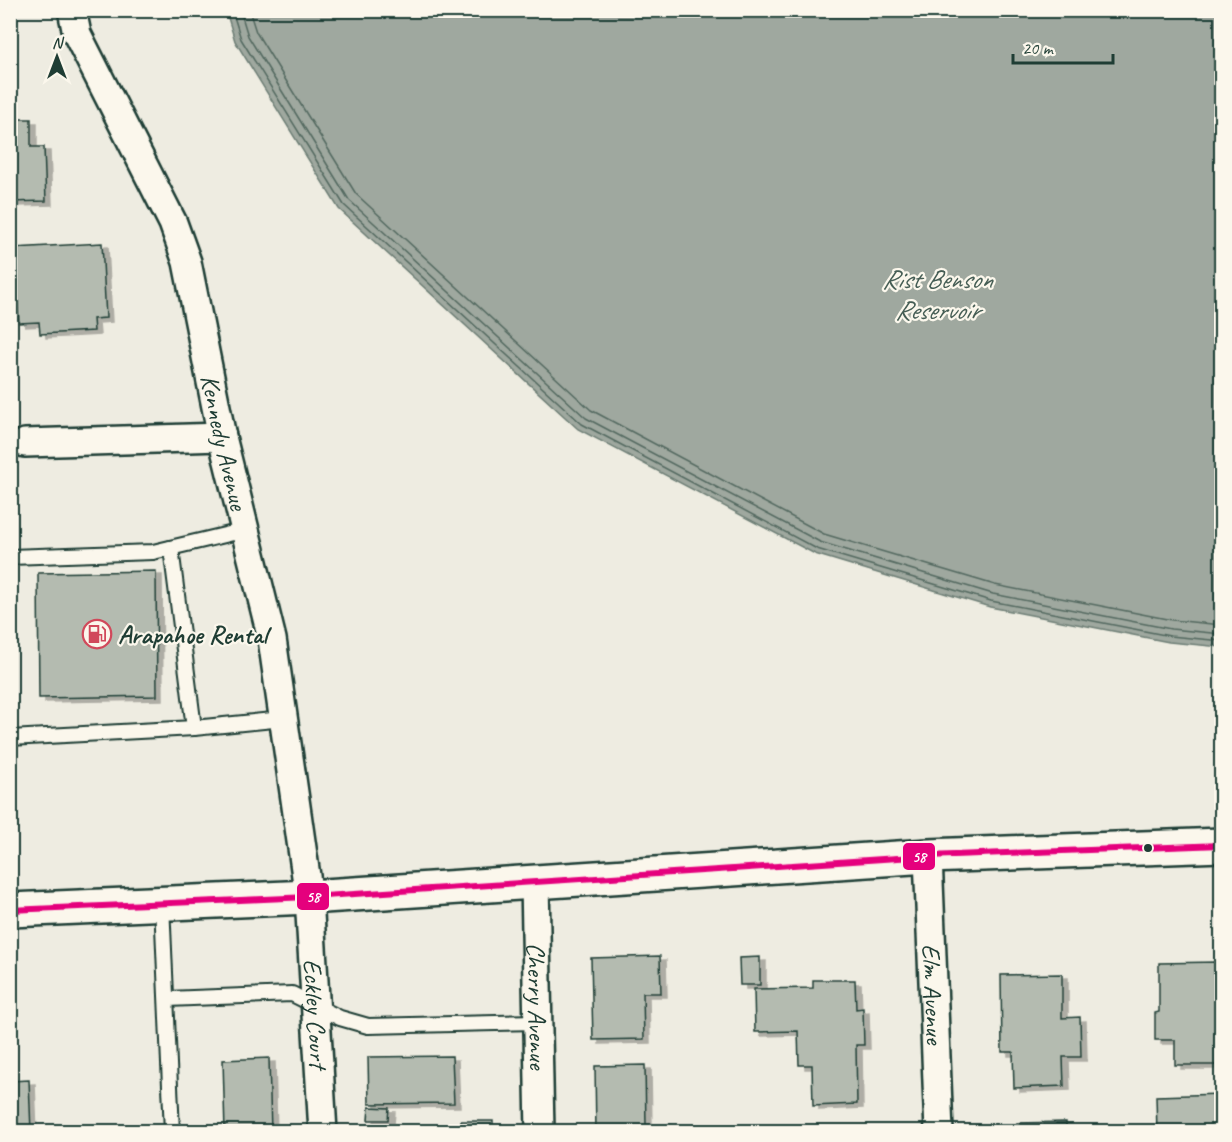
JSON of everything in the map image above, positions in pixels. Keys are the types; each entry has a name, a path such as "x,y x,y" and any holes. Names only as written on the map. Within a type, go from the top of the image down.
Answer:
{"highway":[{"path":"10,910 309,897 928,856 1221,845"}],"street":[{"name":"Kennedy Avenue","path":"72,10 77,34 173,223 187,261 222,437 272,639 309,897"},
{"path":"25,443 222,437"},
{"name":"Elm Avenue","path":"928,856 939,1131"},
{"name":"Cherry Avenue","path":"535,882 540,1131"},
{"name":"Eckley Court","path":"309,897 323,1131"}],"lane":[{"path":"10,557 153,552 246,530"},
{"path":"171,548 194,728"},
{"path":"10,738 194,728 283,719"},
{"path":"162,903 172,1131"},
{"path":"167,999 292,994 354,1024 368,1026 537,1023"}],"water":[{"name":"Rist Benson Reservoir","path":"226,11 1221,11 1221,647 1169,642 990,607 815,554 578,429 339,209 235,41"}],"building":[{"path":"10,119 31,119 31,147 44,147 46,201 10,202"},
{"path":"102,243 106,318 93,319 94,331 40,334 39,322 19,323 14,248"},
{"name":"Arapahoe Rental","path":"156,571 157,696 39,698 38,573"},
{"path":"660,956 661,993 643,993 644,1039 593,1040 591,958"},
{"path":"760,957 760,985 740,985 739,958"},
{"path":"1218,962 1218,982 1222,982 1219,1065 1175,1065 1175,1040 1155,1040 1155,1013 1159,1012 1159,963"},
{"path":"1062,974 1062,1018 1080,1017 1081,1057 1063,1057 1064,1086 1014,1088 1013,1052 1002,1052 1001,975"},
{"path":"813,980 855,980 856,1009 863,1008 864,1045 856,1045 857,1104 813,1106 812,1065 799,1065 798,1031 755,1032 754,989 813,988"},
{"path":"452,1056 454,1103 369,1104 368,1057"},
{"path":"269,1058 271,1132 225,1132 223,1060"},
{"path":"645,1065 646,1125 672,1125 673,1132 596,1132 595,1066"},
{"path":"29,1080 31,1132 10,1132 10,1081"},
{"path":"1222,1094 1220,1132 1157,1132 1156,1096"},
{"path":"369,1107 389,1108 388,1120 368,1120"},
{"path":"461,1121 493,1121 493,1132 461,1132"},
{"path":"1066,1122 1066,1132 1017,1132 1017,1123"}],"transit line":[{"name":"58","path":"10,910 309,897 928,856 1222,845"}],"place":[{"name":"Arapahoe Rental","path":"97,634"}]}
